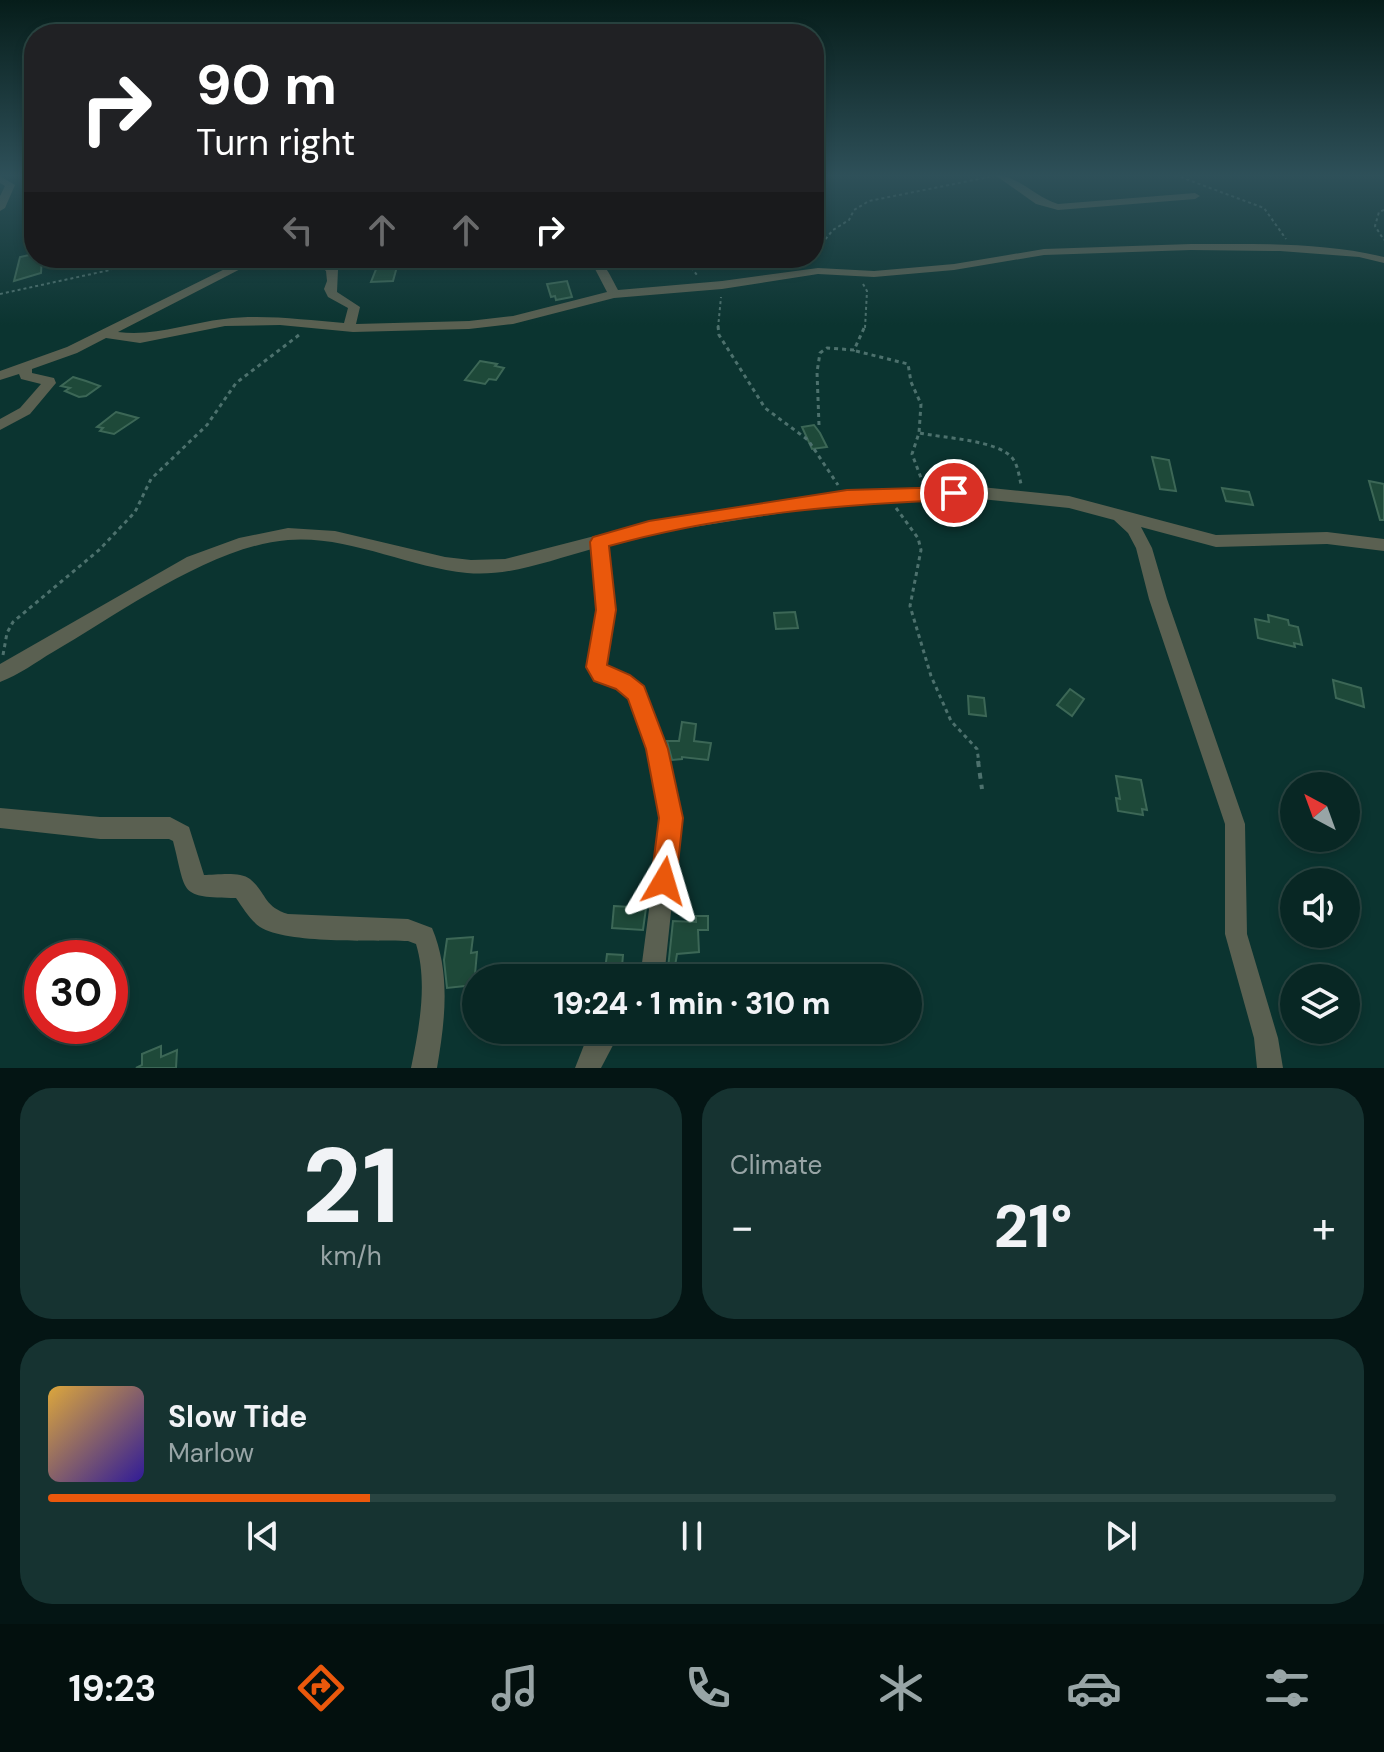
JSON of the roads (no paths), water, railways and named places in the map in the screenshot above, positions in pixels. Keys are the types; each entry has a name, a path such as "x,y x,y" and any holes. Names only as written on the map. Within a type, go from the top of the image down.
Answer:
{"street":[{"path":"105,334 140,339 225,322 349,327 484,323 513,320 614,294 722,285 818,271 874,274 938,268 1044,252 1191,247 1294,249 1384,259"},
{"path":"0,376 25,369 105,334 236,268"},
{"path":"329,268 332,270 332,294 354,307 349,327"},
{"path":"601,268 614,294"},
{"path":"0,425 25,411 49,383 26,376 25,369"},
{"path":"0,674 193,562 260,539 315,534 471,567 505,566 649,528 847,497 927,494 1024,495 1115,513 1216,541 1327,538 1384,545"},
{"path":"1115,513 1134,529 1144,548 1158,599 1235,824 1236,934 1266,1038 1270,1068"},
{"path":"599,542 606,610 596,667 601,675 623,682 636,693 657,749 671,818 654,964"},
{"path":"0,818 100,828 170,828 182,834 194,880 199,886 242,887 268,919 288,925 408,930 424,936 430,946 431,998 424,1068"},
{"path":"588,1068 599,1044"}]}
